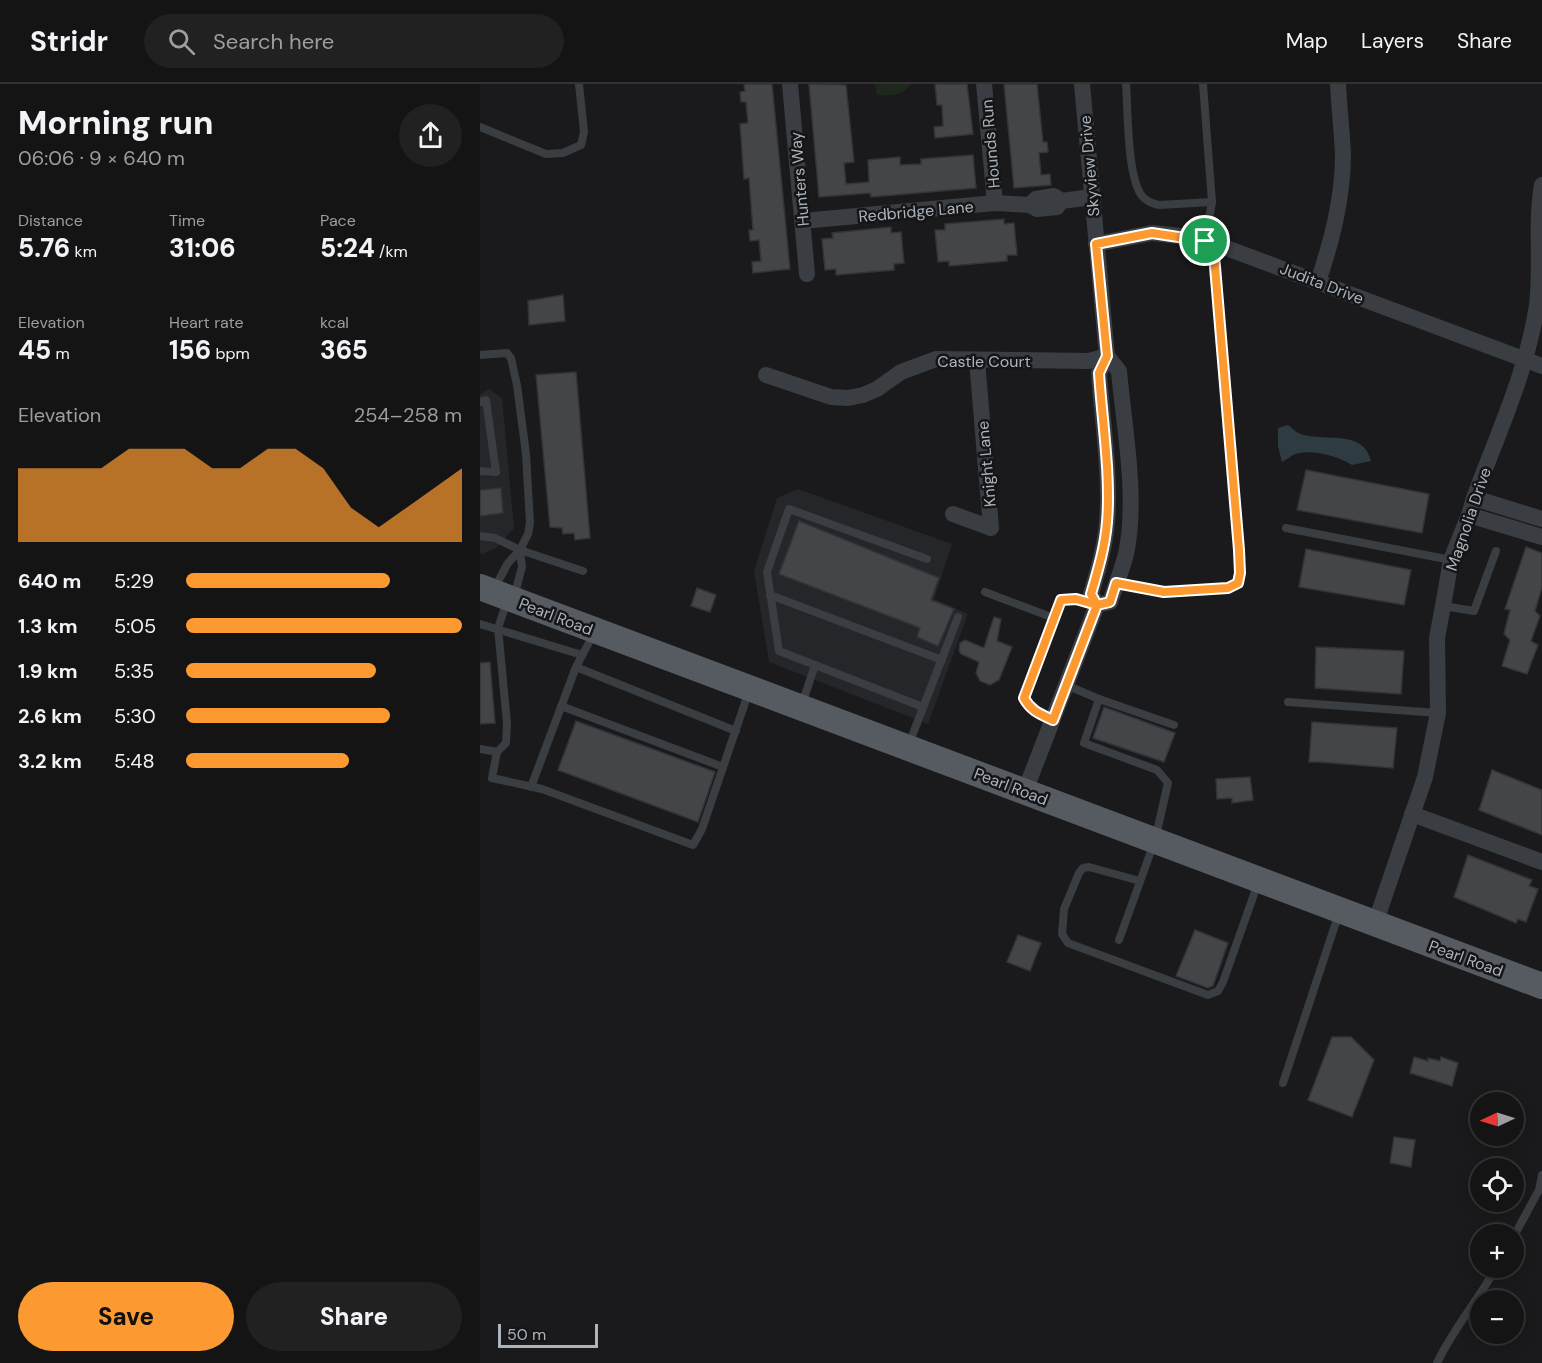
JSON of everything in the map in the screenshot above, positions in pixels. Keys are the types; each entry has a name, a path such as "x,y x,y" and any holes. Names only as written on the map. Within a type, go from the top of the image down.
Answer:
{"main road":[{"name":"Pearl Road","path":"498,594 1542,986"}],"street":[{"name":"Hunters Way","path":"790,84 807,274"},
{"name":"Hounds Run","path":"984,84 995,203"},
{"name":"Skyview Drive","path":"1025,791 1097,605 1091,594 1103,554 1108,496 1099,373 1107,356 1082,84"},
{"path":"1318,282 1329,249 1341,184 1343,154 1338,84"},
{"name":"Magnolia Drive","path":"1376,924 1425,777 1438,713 1437,638 1451,560 1525,360 1538,302 1538,224 1542,185"},
{"name":"Redbridge Lane","path":"803,221 995,203 1030,205 1037,209 1057,207 1061,201 1092,197"},
{"name":"Judita Drive","path":"1096,244 1152,233 1209,242 1542,366"},
{"name":"Skyview Drive","path":"1097,605 1110,602 1126,555 1130,522 1131,496 1119,371 1107,356"},
{"name":"Castle Court","path":"766,375 831,397 848,398 877,389 901,372 936,359 1089,361 1107,356"},
{"name":"Knight Lane","path":"953,514 991,528 977,360"},
{"path":"1474,498 1542,519"},
{"path":"1469,515 1542,537"},
{"path":"1412,814 1542,862"}],"lane":[{"path":"480,127 546,154 563,153 581,145 584,132 579,84"},
{"path":"1126,84 1132,170 1136,187 1143,198 1159,205 1212,202"},
{"path":"1116,583 1164,592 1228,588 1238,583 1240,573 1209,242 1212,202 1203,84"},
{"path":"480,355 507,353 511,358 526,454 530,506 528,534 520,550 508,563 498,594 498,628 507,723 506,743 497,753 492,778 531,787 693,845 702,830 749,690"},
{"path":"480,402 486,399 496,472 480,471"},
{"path":"923,707 779,651 767,572 789,509 927,559"},
{"path":"1286,528 1451,560"},
{"path":"480,536 495,538 520,550 583,571"},
{"path":"498,594 522,567 520,550"},
{"path":"1443,606 1474,611 1496,551"},
{"path":"985,591 1054,618"},
{"path":"770,595 942,660"},
{"path":"1053,720 1030,708 1024,698 1054,618 1061,600 1076,599 1097,605"},
{"path":"908,748 958,617"},
{"path":"480,624 582,655"},
{"path":"531,787 576,667 595,631"},
{"path":"801,708 815,665"},
{"path":"576,667 736,730"},
{"path":"1066,686 1174,725"},
{"path":"1099,699 1084,743 1157,770 1168,783 1155,840 1119,940"},
{"path":"1288,702 1438,713"},
{"path":"561,706 723,767"},
{"path":"480,749 497,753"},
{"path":"1140,882 1089,867 1083,868 1078,873 1064,909 1062,934 1068,943 1208,995 1218,991 1223,982 1259,880"},
{"path":"1283,1083 1340,910"},
{"path":"1521,1224 1539,1190 1542,1175"},
{"path":"1437,1363 1448,1340 1491,1278"}],"shaded area":[{"path":"875,84 911,84 900,93 877,95"},
{"path":"489,389 502,398 514,528 496,548 483,554 480,553 480,394"},
{"path":"1288,425 1304,435 1353,441 1367,451 1371,461 1352,465 1332,456 1309,452 1295,454 1282,462 1278,446 1278,428"},
{"path":"798,489 952,544 934,599 968,614 928,724 769,662 754,571 777,498"}],"building":[{"path":"744,84 772,84 790,269 753,273 752,262 761,261 759,240 750,241 749,230 753,230 749,178 744,179 740,124 748,123 746,102 741,102 740,92 745,91"},
{"path":"809,84 846,85 854,162 844,163 846,184 869,182 868,160 900,157 900,165 921,164 921,159 973,155 976,188 871,197 870,193 819,197"},
{"path":"935,84 967,84 973,134 935,138 934,127 943,126 942,105 937,105"},
{"path":"1004,84 1037,84 1043,142 1047,142 1048,152 1039,153 1041,175 1050,174 1051,185 1014,188"},
{"path":"1004,219 1004,224 1014,223 1017,255 1007,255 1007,261 949,266 949,261 938,262 935,230 945,230 945,224"},
{"path":"891,227 891,233 901,232 904,263 894,264 894,270 836,275 836,269 825,270 822,239 833,238 832,233"},
{"path":"563,295 565,321 529,325 528,301"},
{"path":"576,372 590,538 575,540 574,533 563,534 562,528 550,527 536,375"},
{"path":"1306,470 1429,494 1422,533 1297,510"},
{"path":"501,488 503,513 480,516 480,490"},
{"path":"799,521 939,578 931,600 954,609 938,646 917,637 920,628 779,574"},
{"path":"1526,547 1542,553 1542,587 1535,611 1540,616 1531,641 1538,645 1527,674 1502,666 1510,640 1504,634 1510,610 1505,609"},
{"path":"1306,549 1411,570 1404,605 1299,587"},
{"path":"697,588 716,595 710,612 691,606"},
{"path":"994,617 1001,619 997,641 1012,647 999,680 990,685 980,681 976,673 979,662 961,654 959,650 960,643 965,640 984,648"},
{"path":"1316,647 1404,651 1401,694 1315,688"},
{"path":"490,662 495,723 480,724 480,663"},
{"path":"1104,707 1175,733 1164,762 1093,738"},
{"path":"576,721 715,772 698,822 558,770"},
{"path":"1312,722 1397,728 1393,768 1309,762"},
{"path":"1492,770 1542,790 1542,835 1479,810"},
{"path":"1250,777 1253,800 1232,803 1232,798 1217,799 1216,779"},
{"path":"1468,855 1532,880 1529,886 1538,889 1526,922 1518,919 1516,923 1454,897"},
{"path":"1195,930 1228,943 1213,986 1208,988 1176,976"},
{"path":"1018,935 1041,943 1030,971 1007,962"},
{"path":"1332,1037 1351,1037 1374,1060 1352,1117 1308,1100"},
{"path":"1414,1057 1428,1061 1428,1058 1440,1061 1441,1057 1458,1063 1452,1086 1410,1073"},
{"path":"1394,1137 1415,1140 1411,1167 1390,1163"}],"route":[{"path":"1205,241 1152,233 1096,244 1107,356 1099,373 1108,496 1107,521 1103,554 1091,594 1097,605 1053,720 1030,708 1024,698 1061,600 1076,599 1097,605 1110,602 1116,583 1164,592 1228,588 1238,583 1239,550 1213,243 1205,241"}]}
